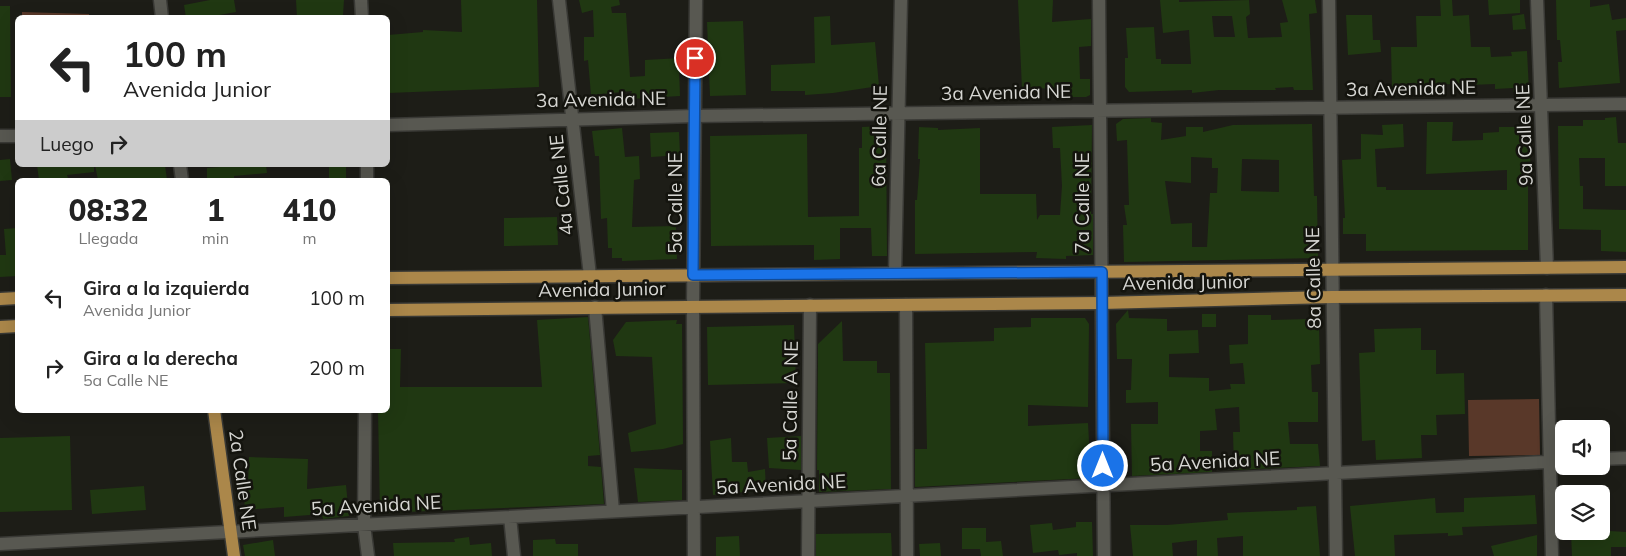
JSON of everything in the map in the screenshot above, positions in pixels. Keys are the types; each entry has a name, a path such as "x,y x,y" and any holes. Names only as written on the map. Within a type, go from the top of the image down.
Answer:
{"main road":[{"name":"Avenida Junior","path":"390,278 1626,267"},
{"name":"Avenida Junior","path":"390,310 1102,303 1626,295"},
{"path":"0,299 15,298"},
{"path":"0,327 15,326"},
{"name":"2a Calle NE","path":"214,413 234,556"}],"street":[{"path":"160,0 162,15"},
{"path":"361,0 362,15"},
{"name":"4a Calle NE","path":"559,0 590,276"},
{"name":"5a Calle NE","path":"694,556 693,275 696,0"},
{"name":"6a Calle NE","path":"895,273 901,0"},
{"name":"7a Calle NE","path":"1099,0 1104,556"},
{"name":"8a Calle NE","path":"1328,0 1336,556"},
{"name":"9a Calle NE","path":"1537,0 1547,268"},
{"name":"3a Avenida NE","path":"390,125 572,118 898,112 1626,104"},
{"path":"0,136 15,136"},
{"path":"1546,295 1555,431"},
{"path":"906,305 907,556"},
{"name":"5a Calle A NE","path":"808,556 810,306"},
{"path":"595,308 613,511"},
{"path":"365,413 364,524 368,556"},
{"path":"1610,459 1626,458"},
{"name":"5a Avenida NE","path":"0,544 1555,461"},
{"path":"1552,556 1556,475"},
{"path":"510,517 514,556"}],"shaded area":[{"path":"22,12 89,14 89,15 22,15"},
{"path":"1539,399 1540,455 1469,456 1468,400"}],"building":[{"path":"210,0 234,0 236,12 220,15 186,15 184,5"},
{"path":"296,0 344,0 343,15 297,15"},
{"path":"461,0 537,0 539,87 390,93 390,35 423,32 423,30 462,32"},
{"path":"579,0 619,0 620,5 611,7 612,13 626,13 630,77 645,76 645,60 681,58 681,69 679,69 680,96 630,99 632,91 591,95 588,60 584,61 584,37 594,37 593,10 582,13"},
{"path":"1018,0 1053,0 1052,22 1091,19 1091,46 1079,47 1080,79 1090,79 1090,95 1086,97 1060,97 1060,88 1022,89"},
{"path":"1160,0 1179,0 1179,2 1249,0 1250,14 1246,17 1248,38 1282,37 1280,23 1288,22 1282,0 1315,0 1317,13 1309,14 1313,90 1294,90 1293,87 1275,88 1276,90 1219,90 1192,93 1192,90 1129,92 1125,87 1125,58 1128,58 1126,28 1154,27 1156,59 1161,59 1161,64 1191,64 1189,30 1163,33","holes":["1212,16 1232,16 1235,37 1214,37"]},
{"path":"1440,0 1452,0 1453,16 1469,15 1471,47 1490,47 1491,57 1512,56 1511,52 1527,51 1529,91 1513,92 1513,88 1495,89 1495,84 1469,85 1469,87 1455,88 1455,84 1416,85 1416,91 1392,91 1391,47 1417,47 1416,16 1441,16"},
{"path":"1488,0 1520,0 1520,13 1489,15"},
{"path":"1556,0 1590,0 1590,7 1609,4 1612,20 1626,18 1626,30 1616,31 1620,83 1559,88 1558,62 1562,62 1560,40 1557,40"},
{"path":"0,6 10,6 11,97 0,97"},
{"path":"1524,14 1526,29 1513,30 1512,16"},
{"path":"1346,15 1372,15 1373,40 1380,40 1381,52 1348,55"},
{"path":"830,16 831,45 875,42 879,86 805,95 805,91 771,91 771,65 815,63 814,17"},
{"path":"743,21 746,95 710,96 707,22"},
{"path":"1616,117 1618,143 1626,143 1626,186 1605,186 1605,158 1579,158 1580,186 1583,186 1583,209 1626,210 1626,252 1601,251 1601,230 1559,229 1558,126 1583,126 1583,120 1605,120 1605,118"},
{"path":"1151,118 1151,122 1162,123 1161,140 1186,136 1186,127 1203,127 1203,132 1233,125 1312,124 1314,196 1317,196 1318,258 1124,262 1123,225 1127,225 1124,205 1129,205 1127,140 1117,141 1116,124 1123,119","holes":["1191,157 1212,158 1212,168 1218,168 1217,193 1210,193 1207,247 1192,247 1192,223 1171,224 1165,181 1191,183","1242,159 1279,160 1279,192 1241,191"]},
{"path":"1427,122 1453,122 1452,141 1483,140 1483,133 1499,132 1499,127 1525,127 1525,147 1529,147 1531,168 1528,168 1528,250 1366,251 1366,234 1343,234 1343,218 1345,218 1342,160 1361,159 1361,134 1383,135 1382,125 1403,124 1404,147 1375,149 1377,187 1386,187 1386,190 1507,190 1507,170 1426,174"},
{"path":"1092,125 1091,214 1093,214 1093,255 1066,256 1066,259 1036,258 1037,252 915,254 915,200 917,200 920,159 918,159 919,127 938,128 938,130 980,128 980,194 1036,194 1037,220 1040,215 1060,215 1062,186 1060,148 1053,148 1052,127"},
{"path":"886,126 887,256 872,256 871,228 840,228 840,259 814,260 814,245 711,246 710,136 807,134 808,217 859,216 859,148 862,148 862,127"},
{"path":"622,128 625,157 639,156 640,179 634,180 632,227 676,226 677,259 622,261 622,258 612,258 612,248 608,248 607,218 601,219 599,156 595,156 592,131"},
{"path":"679,132 680,155 651,157 650,133"},
{"path":"10,159 12,180 0,181 0,160"},
{"path":"37,167 94,167 94,172 67,175 68,178 39,178"},
{"path":"95,167 165,167 167,178 98,178"},
{"path":"266,167 267,173 234,176 234,178 207,178 207,168"},
{"path":"329,167 346,167 346,178 329,178"},
{"path":"557,217 558,245 504,246 504,218"},
{"path":"15,228 15,276 0,277 0,255 6,255 4,229"},
{"path":"1128,310 1129,318 1167,319 1167,331 1198,330 1199,353 1169,354 1169,377 1209,378 1209,391 1231,389 1230,384 1245,384 1243,363 1230,364 1229,345 1248,344 1248,315 1271,315 1271,320 1311,319 1319,326 1320,364 1311,365 1312,392 1318,392 1318,422 1288,422 1290,444 1318,444 1320,466 1234,470 1233,432 1240,432 1239,407 1215,409 1217,430 1200,431 1200,451 1212,451 1212,472 1132,476 1131,424 1158,424 1158,402 1126,403 1126,390 1131,390 1132,359 1117,359 1116,324"},
{"path":"1202,314 1216,314 1216,327 1202,327"},
{"path":"588,317 600,455 588,456 588,466 601,467 604,504 380,513 378,413 390,413 390,349 401,349 400,387 542,387 537,320"},
{"path":"1031,318 1085,318 1089,324 1088,407 1028,405 1028,426 1088,423 1091,478 915,487 915,449 927,449 925,343 994,341 994,328 1031,327"},
{"path":"677,320 676,324 682,324 683,444 663,449 631,452 628,433 656,424 652,357 616,356 613,340 626,322"},
{"path":"842,321 843,361 877,361 877,373 890,373 891,489 819,492 819,470 817,470 818,344"},
{"path":"794,325 796,383 708,385 707,327"},
{"path":"1421,328 1421,350 1436,350 1436,374 1464,373 1465,414 1436,415 1437,435 1421,435 1422,458 1376,460 1375,440 1362,441 1359,353 1375,352 1374,329"},
{"path":"70,436 72,510 0,512 0,438"},
{"path":"801,436 801,470 769,468 767,438"},
{"path":"731,438 732,462 747,462 748,472 765,469 766,490 713,495 710,441"},
{"path":"249,457 308,459 307,489 346,485 349,516 323,519 322,514 284,517 284,507 245,510 243,487 248,487"},
{"path":"634,468 682,470 682,500 638,502"},
{"path":"144,486 146,510 92,514 90,490"},
{"path":"1535,495 1537,524 1462,527 1463,535 1448,536 1448,533 1394,535 1395,556 1355,556 1350,506 1435,498 1436,513 1464,512 1464,498"},
{"path":"1316,506 1320,556 1243,556 1243,536 1217,538 1218,556 1197,556 1197,540 1172,543 1173,556 1133,556 1130,525 1167,525 1228,520 1227,513 1297,510 1297,507"},
{"path":"1076,522 1092,522 1093,556 1077,556 1077,553 1059,555 1058,550 1033,553 1030,525 1052,523 1053,530 1076,527"},
{"path":"962,528 986,528 986,542 1001,541 1003,556 981,556 980,549 962,549"},
{"path":"1610,531 1626,532 1626,547 1611,547 1611,556 1572,556 1571,540 1610,540"},
{"path":"891,533 892,556 816,556 816,534"},
{"path":"1537,535 1537,556 1494,556 1491,546"},
{"path":"739,536 740,556 716,556 716,537"},
{"path":"469,537 470,545 491,543 492,556 394,556 393,543 455,542 454,539"},
{"path":"555,539 556,544 578,544 578,556 533,556 533,540"},
{"path":"273,540 275,556 245,556 243,545"},
{"path":"940,543 941,556 920,556 919,544"}],"route":[{"path":"695,58 693,275 1102,272 1103,466"}]}
